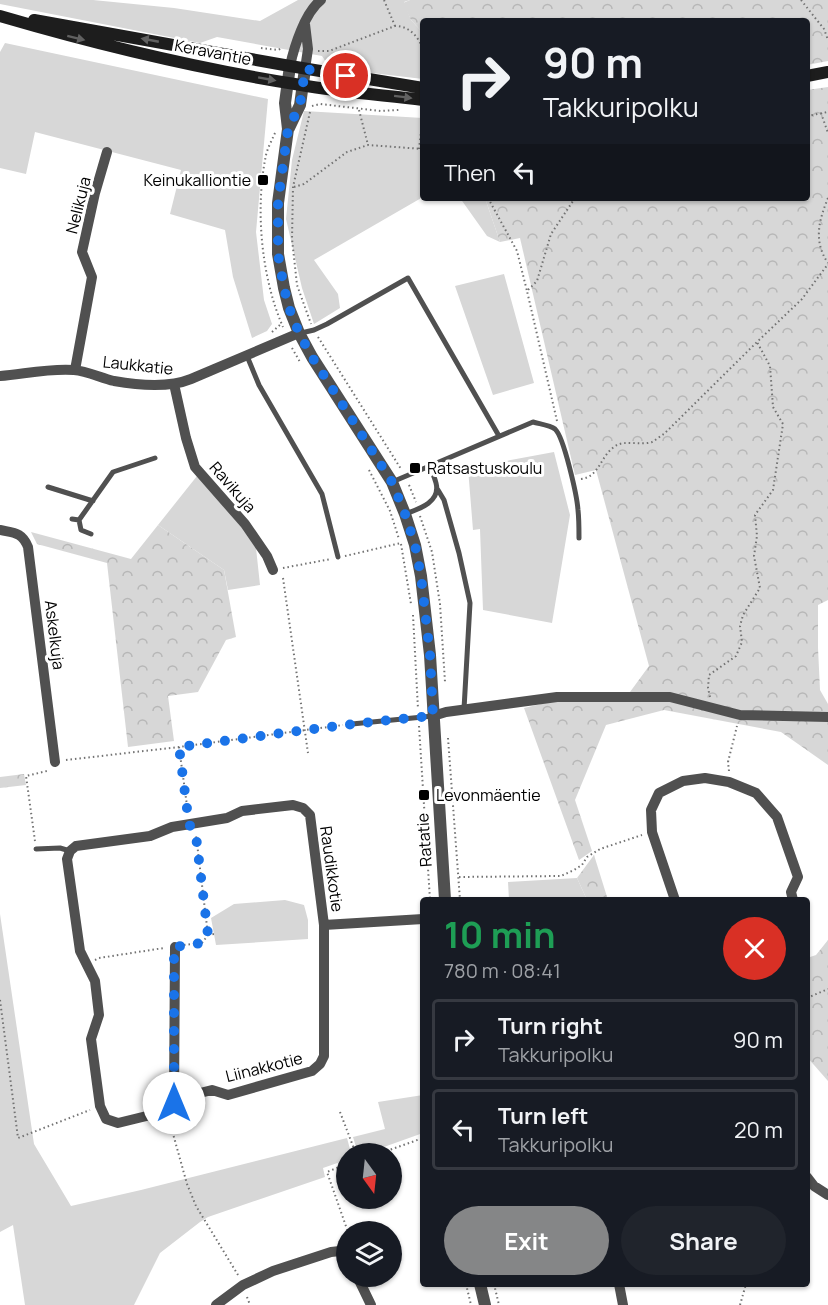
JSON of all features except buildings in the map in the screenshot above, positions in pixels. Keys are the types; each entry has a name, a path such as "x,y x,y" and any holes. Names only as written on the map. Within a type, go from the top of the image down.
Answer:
{"main road":[{"name":"Keravantie","path":"0,15 71,25 305,69 420,88"},
{"name":"Keravantie","path":"0,15 69,36 191,66 303,86 420,100"},
{"path":"810,75 828,72"}],"street":[{"path":"290,66 294,47 309,13 321,0"},
{"path":"305,24 308,49 305,69"},
{"name":"Ratatie","path":"290,66 285,103 288,129 278,202 278,254 284,288 299,333 312,357 392,482 415,545 430,655 445,897"},
{"name":"Ratatie","path":"288,129 300,105 305,69"},
{"name":"Nelikuja","path":"75,370 92,277 82,252 107,152"},
{"name":"Laukkatie","path":"0,376 75,370 118,381 156,385 174,384 191,380 299,333"},
{"name":"Ravikuja","path":"174,384 195,467 245,524 267,556 273,570"},
{"name":"Askelkuja","path":"0,530 20,534 28,547 55,762"},
{"path":"433,716 464,709 557,697 670,697 740,714 828,717"},
{"path":"674,897 652,832 651,810 659,793 683,781 705,778 729,782 756,793 777,817 798,877 792,896"},
{"name":"Raudikkotie","path":"70,851 76,846 150,836 172,827 227,818 242,812 293,805 303,808 310,815 324,925"},
{"path":"70,851 68,859 80,951 95,981 99,1015 91,1039 100,1106"},
{"path":"324,925 420,919"},
{"name":"Liinakkotie","path":"100,1106 106,1119 118,1124 171,1107 184,1097 212,1090 228,1095 312,1071 320,1064 324,1056 324,925"},
{"path":"171,1107 174,947"},
{"path":"810,1181 828,1195"},
{"path":"216,1305 243,1285 273,1271 336,1251"},
{"path":"362,1287 371,1305"},
{"path":"481,1287 485,1305"},
{"path":"619,1287 623,1305"}],"lane":[{"path":"299,333 314,330 408,278 499,436"},
{"path":"247,356 259,385 322,494 338,557"},
{"path":"392,482 533,422 543,424 555,429 561,437 578,509 579,538"},
{"path":"92,534 81,530 79,520 113,472 155,458"},
{"path":"424,468 430,470 434,475 438,490 444,500 470,603 464,709"},
{"path":"48,487 93,501"},
{"path":"405,514 423,507 438,490"},
{"path":"72,519 79,520"},
{"path":"352,723 433,716"},
{"path":"36,849 60,848 70,851"}],"path":[{"path":"384,0 395,26"},
{"path":"801,0 826,28 828,40"},
{"path":"318,52 329,51 395,26 403,26 420,41"},
{"path":"400,110 381,111 320,104 312,107 293,187 292,239 297,285 314,330 401,470"},
{"path":"358,109 368,145"},
{"path":"810,115 828,112"},
{"path":"821,113 828,134"},
{"path":"293,187 304,184 347,152 368,145 420,149"},
{"path":"572,480 586,478 597,471 606,454 616,444 651,442 664,434 802,299 828,263 819,242 818,225 828,198"},
{"path":"490,201 517,251 561,437"},
{"path":"527,291 537,281 551,234 573,201"},
{"path":"270,334 281,324"},
{"path":"711,707 708,688 709,675 736,656 742,642 740,626 743,615 760,588 754,556 757,536 755,515 773,490 783,424 773,407 770,366 757,342"},
{"path":"116,369 151,373"},
{"path":"408,483 416,502"},
{"path":"284,578 308,753"},
{"path":"729,782 728,762 740,714"},
{"path":"36,849 26,776 47,771 55,762 305,731 352,723"},
{"path":"179,747 189,824 196,836 208,935"},
{"path":"459,877 561,876 582,865 587,857 600,849 652,832"},
{"path":"86,964 99,958 202,943 208,935 214,934"},
{"path":"810,997 828,989"},
{"path":"0,1000 18,1138 100,1106"},
{"path":"171,1107 187,1184 196,1206 238,1275"},
{"path":"340,1112 352,1143"},
{"path":"402,1145 420,1139"},
{"path":"336,1168 327,1172 336,1198"},
{"path":"467,1287 471,1305"},
{"path":"495,1287 499,1305"},
{"path":"740,1305 745,1287"},
{"path":"247,1296 250,1305"}],"green space":[{"path":"0,0 93,0 174,8 260,21 298,0 410,0 404,2 411,20 420,30 420,79 338,69 328,65 322,56 217,37 200,43 0,4"},
{"path":"410,0 828,0 828,61 810,64 810,18 420,18 420,30 411,20 403,3"},
{"path":"5,43 268,99 256,232 264,300 272,324 267,331 252,338 233,277 225,230 170,214 181,170 35,132 26,174 0,168 0,52"},
{"path":"828,87 828,600 818,605 818,648 820,690 828,704 828,714 740,711 630,692 649,666 596,470 575,475 520,238 500,242 486,201 810,201 810,90"},
{"path":"304,111 420,118 420,199 314,260 338,294 340,308 314,324 302,288 286,219 292,160"},
{"path":"462,201 486,201 500,242 487,236"},
{"path":"504,274 534,383 493,395 455,286"},
{"path":"554,452 570,515 552,623 483,610 480,529 473,530 468,468"},
{"path":"197,476 242,527 256,548 260,585 228,590 224,570 158,525"},
{"path":"158,525 224,570 236,637 226,640 198,692 168,696 174,741 128,747 107,563 37,544 31,532 131,559"},
{"path":"558,700 670,700 741,717 828,720 828,765 781,732 664,710 606,725 575,800 592,851 579,860 524,708"},
{"path":"24,774 26,785 0,788 0,777"},
{"path":"594,855 607,897 586,897 577,878"},
{"path":"577,878 586,897 509,897 508,882"},
{"path":"285,900 304,905 308,920 308,939 216,945 211,918 234,904"},
{"path":"0,914 34,1144 71,1206 347,1138 348,1143 336,1143 336,1163 323,1168 325,1177 208,1217 200,1222 160,1253 134,1305 25,1305 13,1225 0,1232"},
{"path":"828,940 828,1081 810,1060 810,957 816,955"},
{"path":"420,1095 420,1134 395,1143 355,1143 353,1137 385,1129 378,1102"}],"place":[{"name":"Keinukalliontie","path":"263,180"},
{"name":"Ratsastuskoulu","path":"415,468"},
{"name":"Levonmäentie","path":"424,795"}],"route":[{"path":"174,1103 174,947 202,943 208,935 196,836 189,824 179,747 352,723 433,716 430,655 421,576 415,545 405,514 392,482 299,333 289,308 278,254 278,202 288,129 300,105 305,69 346,76"}]}
